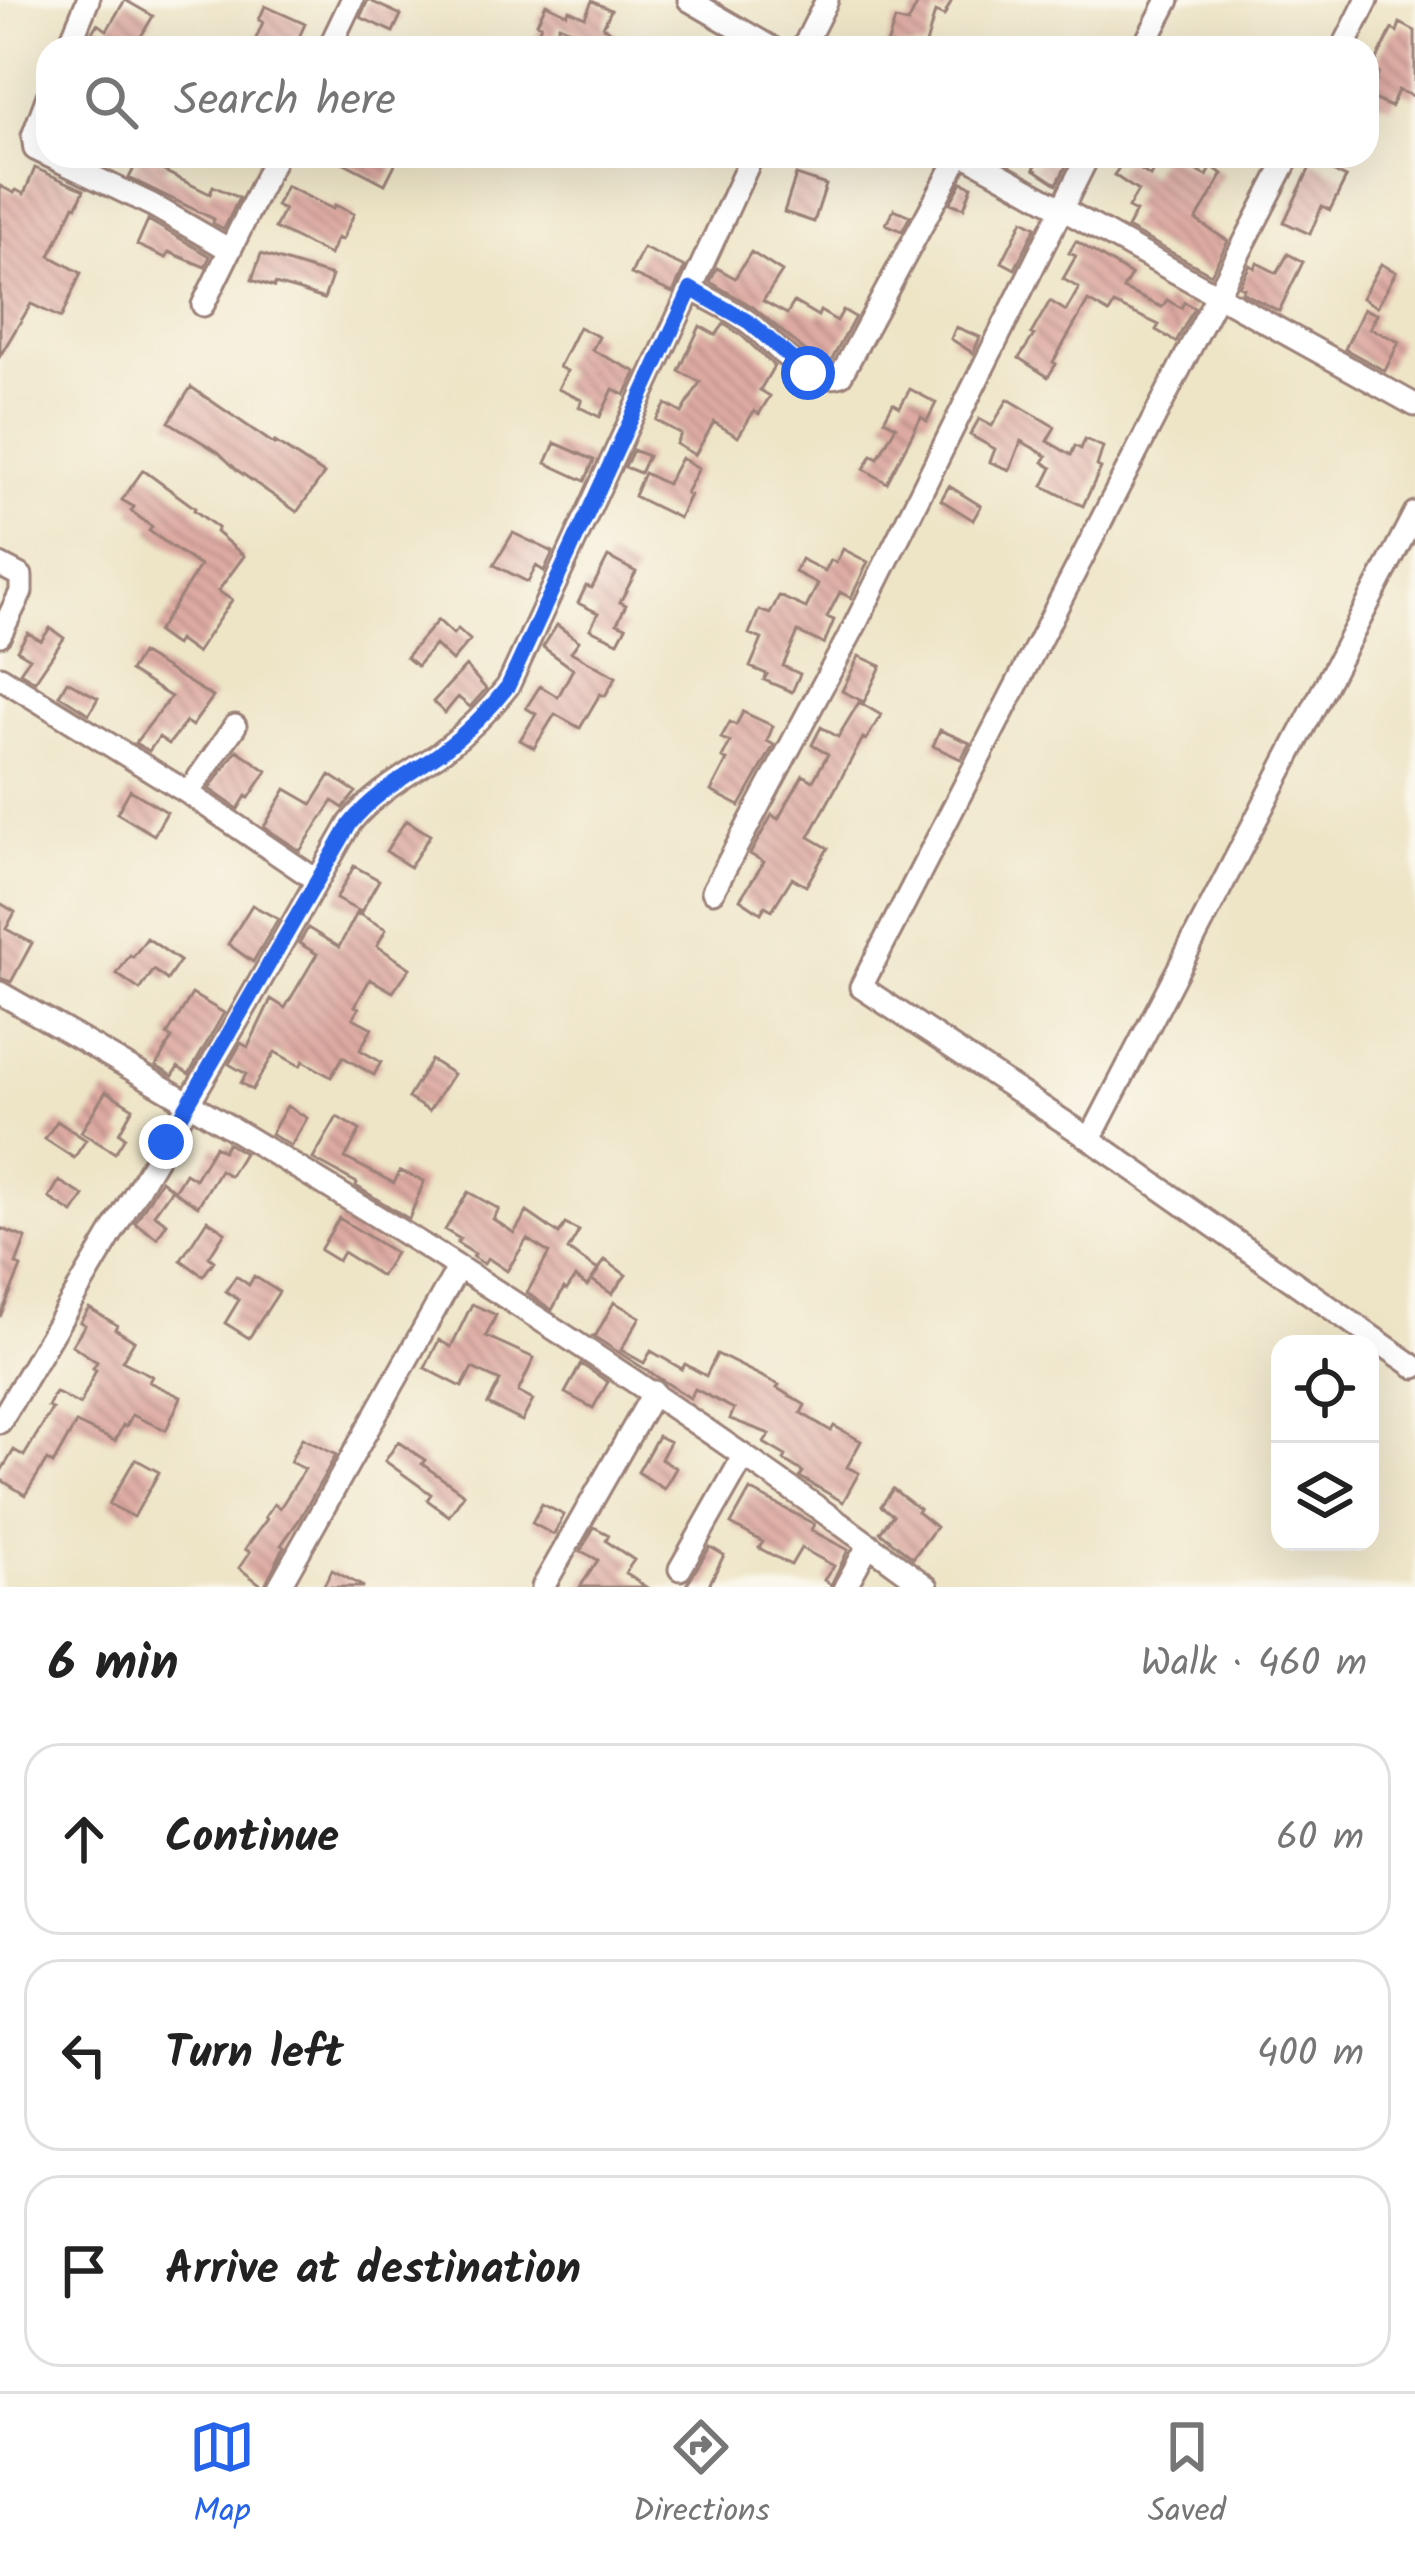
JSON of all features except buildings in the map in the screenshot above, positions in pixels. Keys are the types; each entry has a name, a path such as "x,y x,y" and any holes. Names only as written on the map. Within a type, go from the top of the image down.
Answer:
{"street":[{"path":"73,36 88,0"},
{"path":"335,36 352,0"},
{"path":"689,0 751,36"},
{"path":"808,36 827,0"},
{"path":"1149,36 1168,0"},
{"path":"1349,36 1367,0"},
{"path":"74,168 230,250"},
{"path":"203,304 270,168"},
{"path":"0,1422 362,809 484,716 508,686 746,168"},
{"path":"691,289 749,322 808,373 831,379 841,375 956,168"},
{"path":"986,168 1415,405"},
{"path":"713,891 854,627 1082,168"},
{"path":"1283,168 861,987 1090,1139 1415,1367"},
{"path":"1090,1139 1415,513"},
{"path":"0,565 22,580 0,635"},
{"path":"0,677 188,793 316,880"},
{"path":"188,793 235,726"},
{"path":"0,993 190,1102 654,1392 927,1587"},
{"path":"279,1587 458,1268"},
{"path":"543,1587 654,1392"},
{"path":"680,1569 744,1456"},
{"path":"845,1587 869,1544"}],"route":[{"path":"166,1142 350,824 371,800 484,716 508,686 691,289 749,322 808,373"}]}
